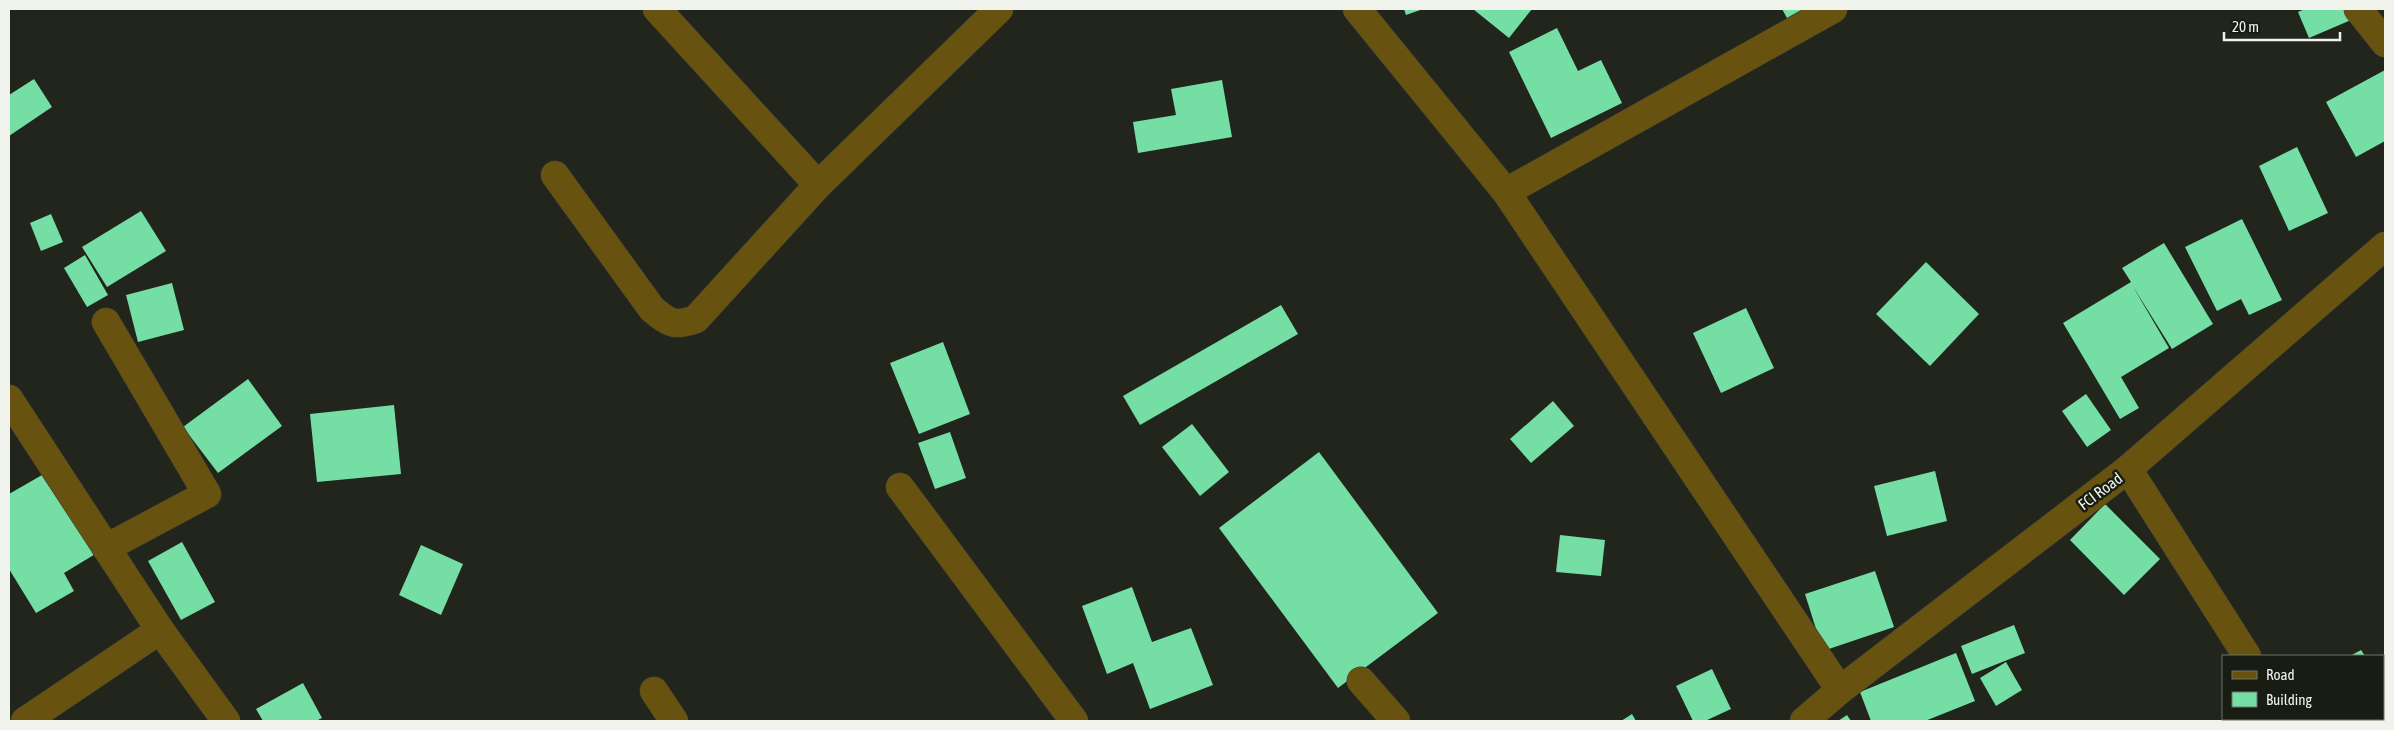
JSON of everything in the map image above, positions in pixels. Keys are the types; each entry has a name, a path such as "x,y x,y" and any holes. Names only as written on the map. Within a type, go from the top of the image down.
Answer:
{"street":[{"path":"656,9 818,185"},
{"path":"556,175 652,309 674,324 684,324 696,320 818,185 999,9"},
{"path":"1357,9 1506,192 1840,690"},
{"path":"1506,192 1833,9"},
{"path":"2358,9 2385,43"},
{"name":"FCI Road","path":"1804,721 1840,690 2128,469 2385,246"},
{"path":"106,322 207,494 106,548"},
{"path":"9,399 160,630 226,721"},
{"path":"2128,469 2246,655"},
{"path":"900,488 1074,721"},
{"path":"25,721 160,630"},
{"path":"1361,681 1396,721"},
{"path":"654,691 674,721"},
{"path":"9,715 13,721"}],"building":[{"path":"1404,9 1423,9 1406,15"},
{"path":"1473,9 1532,9 1509,38"},
{"path":"1782,9 1803,9 1787,18"},
{"path":"2305,9 2347,9 2351,20 2309,38 2298,12"},
{"path":"1557,28 1578,71 1601,60 1622,103 1551,138 1509,52"},
{"path":"2385,70 2385,141 2356,157 2326,102"},
{"path":"34,79 52,107 9,136 9,95"},
{"path":"1222,80 1232,137 1138,153 1133,122 1176,115 1171,89"},
{"path":"2297,147 2328,213 2289,231 2259,166"},
{"path":"141,211 166,251 107,287 82,247"},
{"path":"51,214 63,242 41,251 30,223"},
{"path":"2242,219 2282,300 2249,315 2241,299 2217,311 2185,247"},
{"path":"2164,243 2213,324 2172,349 2132,285 2169,348 2121,377 2139,408 2120,419 2063,323 2131,282 2122,268"},
{"path":"85,255 108,295 87,307 64,268"},
{"path":"1926,262 1979,314 1930,366 1876,314"},
{"path":"172,283 184,330 138,342 126,295"},
{"path":"1281,305 1298,334 1140,425 1123,396"},
{"path":"1746,308 1774,368 1721,393 1693,333"},
{"path":"943,342 970,414 919,434 890,363"},
{"path":"248,379 282,426 218,473 183,427"},
{"path":"2086,394 2111,430 2087,447 2062,411"},
{"path":"1553,401 1574,426 1531,463 1510,439"},
{"path":"394,405 401,474 317,482 310,414"},
{"path":"1192,424 1229,472 1200,496 1162,447"},
{"path":"950,432 966,478 935,489 918,443"},
{"path":"1319,452 1438,613 1338,688 1219,528"},
{"path":"49,471 97,553 64,573 74,591 36,613 9,569 9,494"},
{"path":"1935,471 1947,521 1887,536 1874,486"},
{"path":"2105,504 2160,559 2124,595 2070,540"},
{"path":"1560,535 1605,540 1601,576 1556,572"},
{"path":"182,542 215,602 181,620 148,561"},
{"path":"421,545 463,564 441,615 399,595"},
{"path":"1875,571 1894,627 1823,651 1805,594"},
{"path":"1132,587 1152,642 1191,628 1213,685 1150,709 1133,663 1107,674 1082,606"},
{"path":"2014,625 2025,653 1972,674 1961,646"},
{"path":"2361,650 2364,655 2352,655"},
{"path":"1956,653 1975,701 1925,721 1871,721 1860,692"},
{"path":"2006,662 2022,690 1996,706 1980,678"},
{"path":"1712,669 1731,709 1705,721 1693,721 1676,686"},
{"path":"303,683 322,718 316,721 263,721 256,709"},
{"path":"1632,714 1636,721 1621,721"},
{"path":"1847,715 1851,721 1838,721"},
{"path":"2336,720 2362,720 2360,721"}]}
